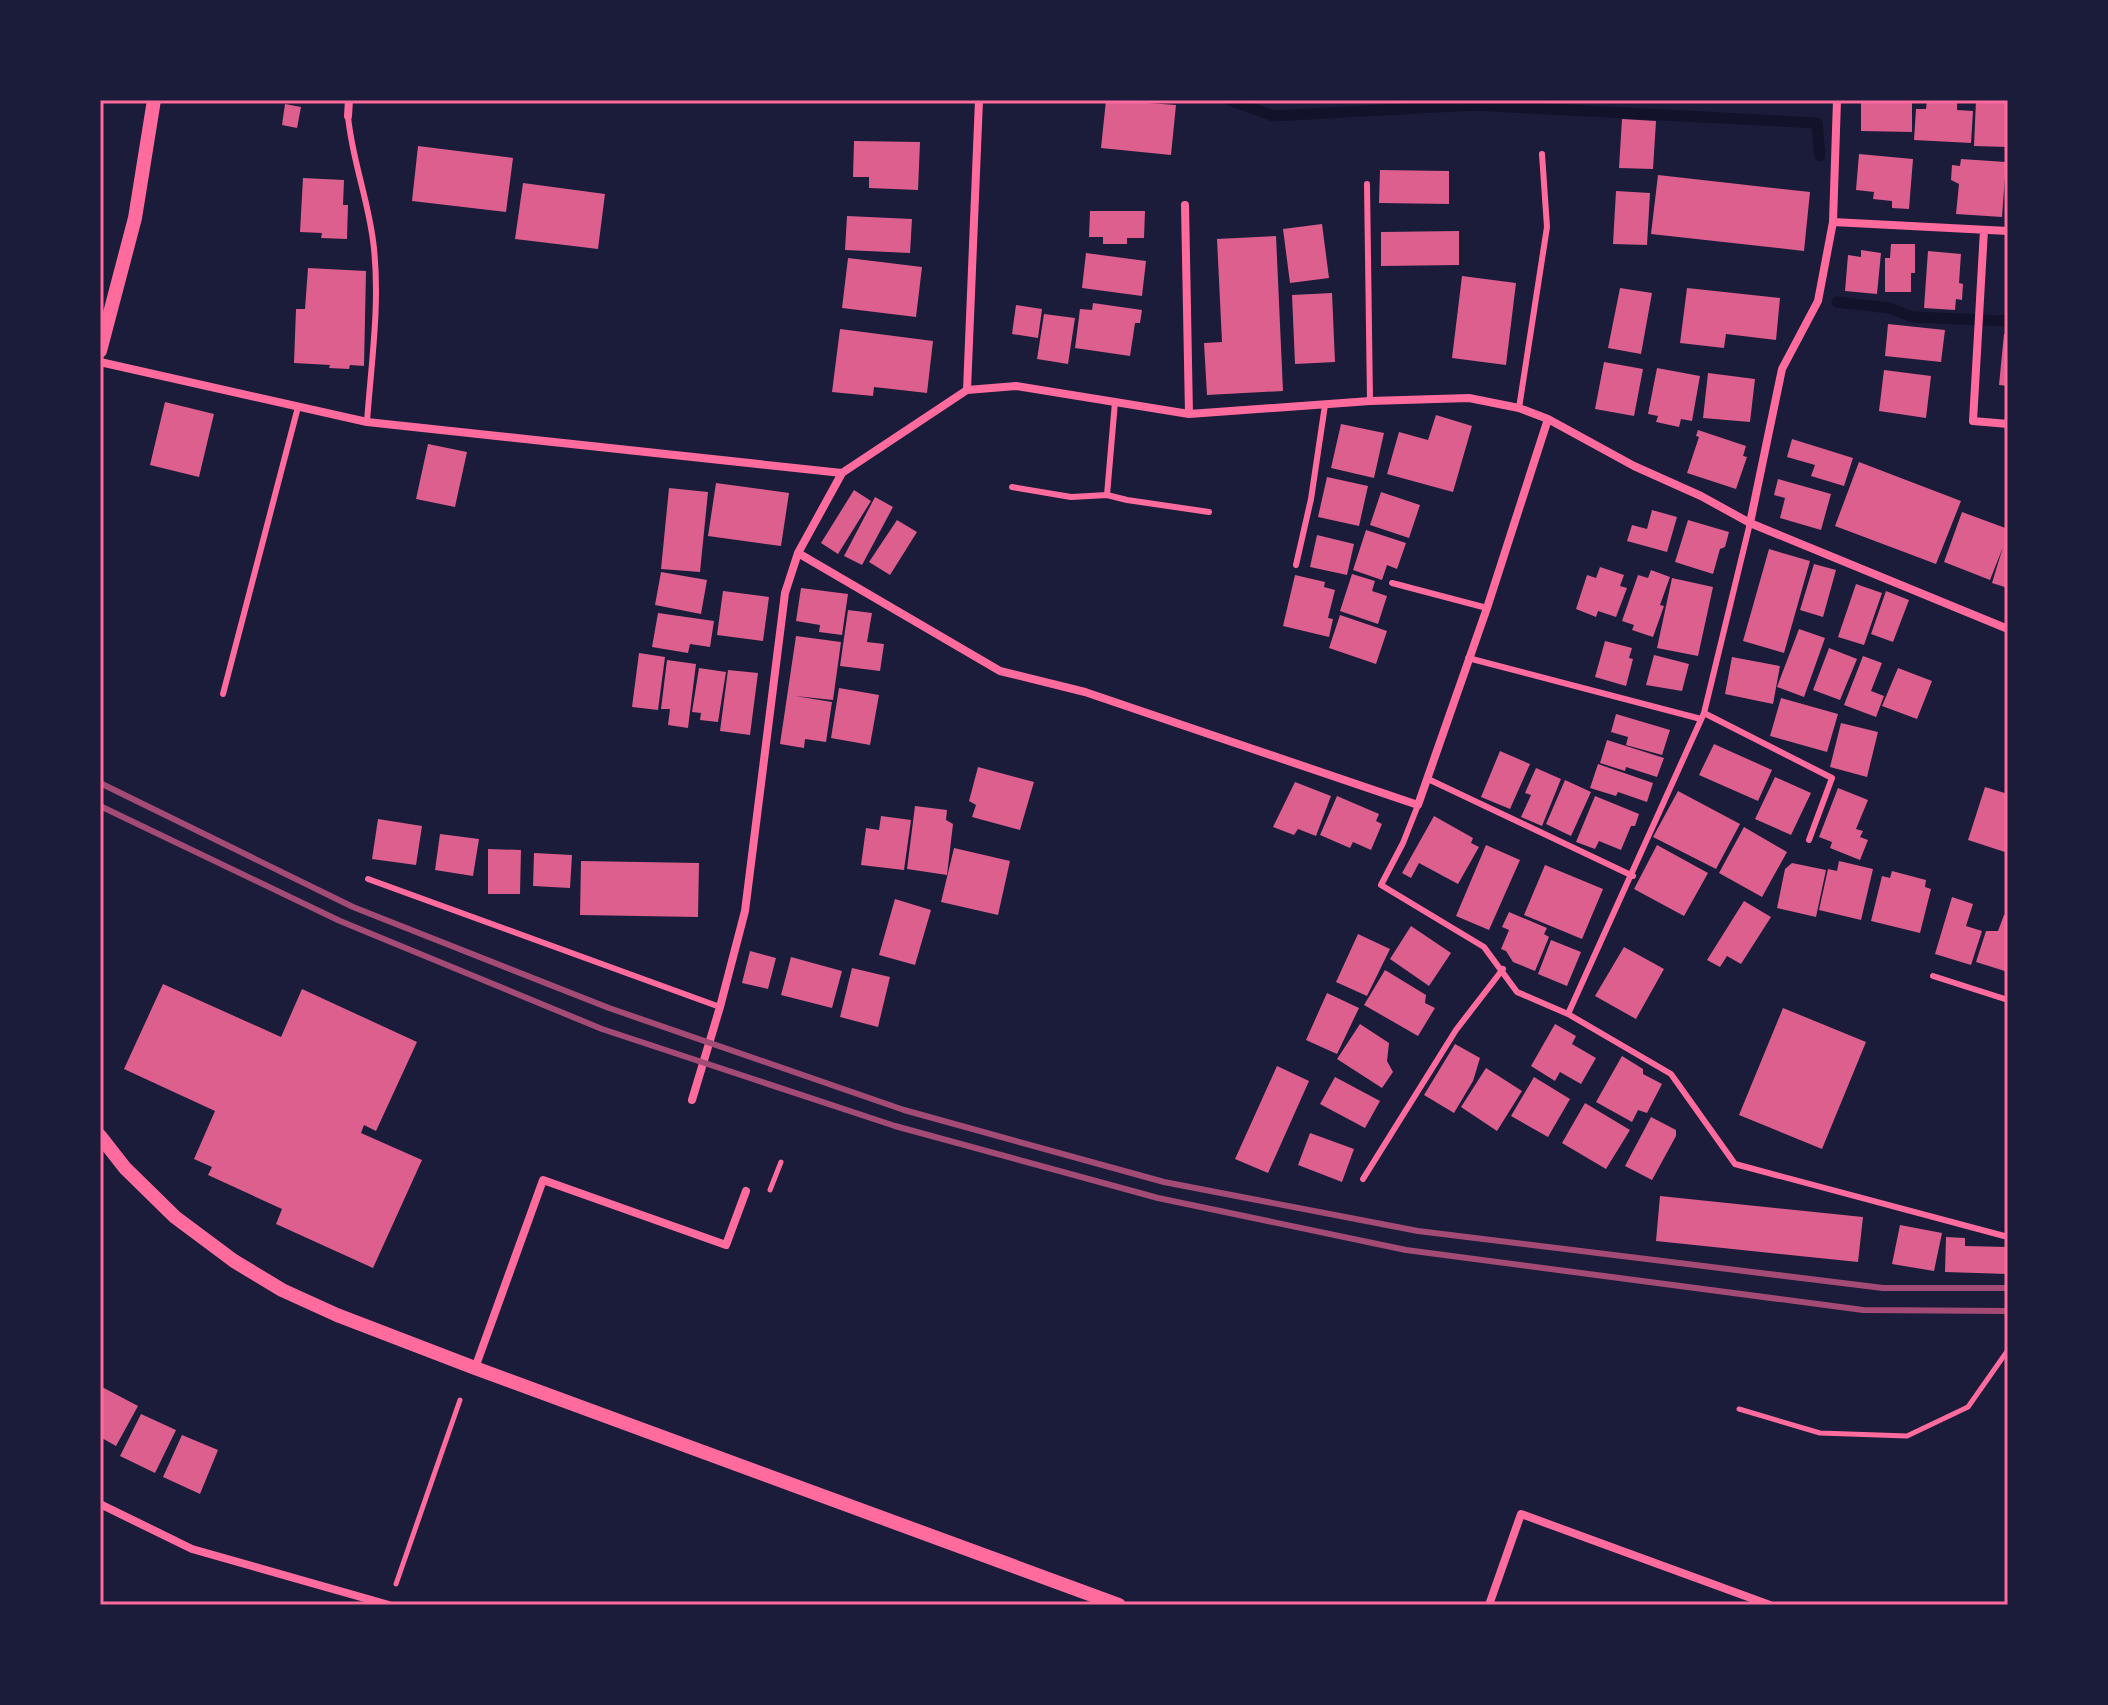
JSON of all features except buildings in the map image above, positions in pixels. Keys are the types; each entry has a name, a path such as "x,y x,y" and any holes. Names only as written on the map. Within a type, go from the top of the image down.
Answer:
{"street":[{"path":"100,351 135,218 154,100"},
{"path":"348,116 349,100"},
{"path":"967,390 979,100"},
{"path":"1750,523 1782,369 1818,301 1833,222 1837,100"},
{"path":"1185,205 1189,414"},
{"path":"1833,222 2008,231"},
{"path":"1984,230 1973,421 2008,424"},
{"path":"100,362 367,422 842,473"},
{"path":"692,1100 745,911 785,593 798,553 842,473 967,390 1016,386 1189,414 1370,401 1469,398 1519,408 1548,419 1634,466 1701,496 1750,523 2008,629"},
{"path":"798,553 1000,671 1085,692 1418,805 1487,608 1548,419"},
{"path":"100,1136 125,1168 175,1217 234,1261 282,1290 337,1315 475,1368 1119,1605"},
{"path":"475,1368 543,1180 726,1245 746,1191"},
{"path":"100,1504 192,1549 389,1605"},
{"path":"1489,1605 1521,1514 1770,1605"}],"lane":[{"path":"348,116 351,145 374,247 376,293 367,422"},
{"path":"1519,408 1547,227 1542,154"},
{"path":"1367,184 1370,401"},
{"path":"1107,495 1115,402"},
{"path":"1296,565 1311,499 1325,405"},
{"path":"223,694 298,407"},
{"path":"1012,487 1071,497 1107,495 1209,512"},
{"path":"1568,1014 1633,876 1702,716 1750,523"},
{"path":"1392,583 1487,608"},
{"path":"1468,658 1702,716 1832,778 1809,840"},
{"path":"1428,779 1633,876"},
{"path":"1418,805 1381,885 1484,947 1517,992 1568,1014 1671,1074 1735,1164 2008,1237"},
{"path":"368,879 720,1007"},
{"path":"1363,1179 1456,1030 1503,969"},
{"path":"1933,976 2008,1000"}],"path":[{"path":"1739,1409 1820,1433 1907,1436 1968,1407 2008,1350"},
{"path":"389,1605 460,1400"}],"waterway":[{"path":"1229,100 1274,116 1473,105 1817,123 1820,156"},
{"path":"1837,302 1889,308 1912,317 2008,321"}],"railway":[{"path":"100,783 353,907 609,1008 904,1110 1164,1182 1418,1231 1883,1288 2008,1288"},
{"path":"100,806 340,921 602,1029 895,1126 1158,1198 1406,1250 1863,1310 2008,1311"}]}
